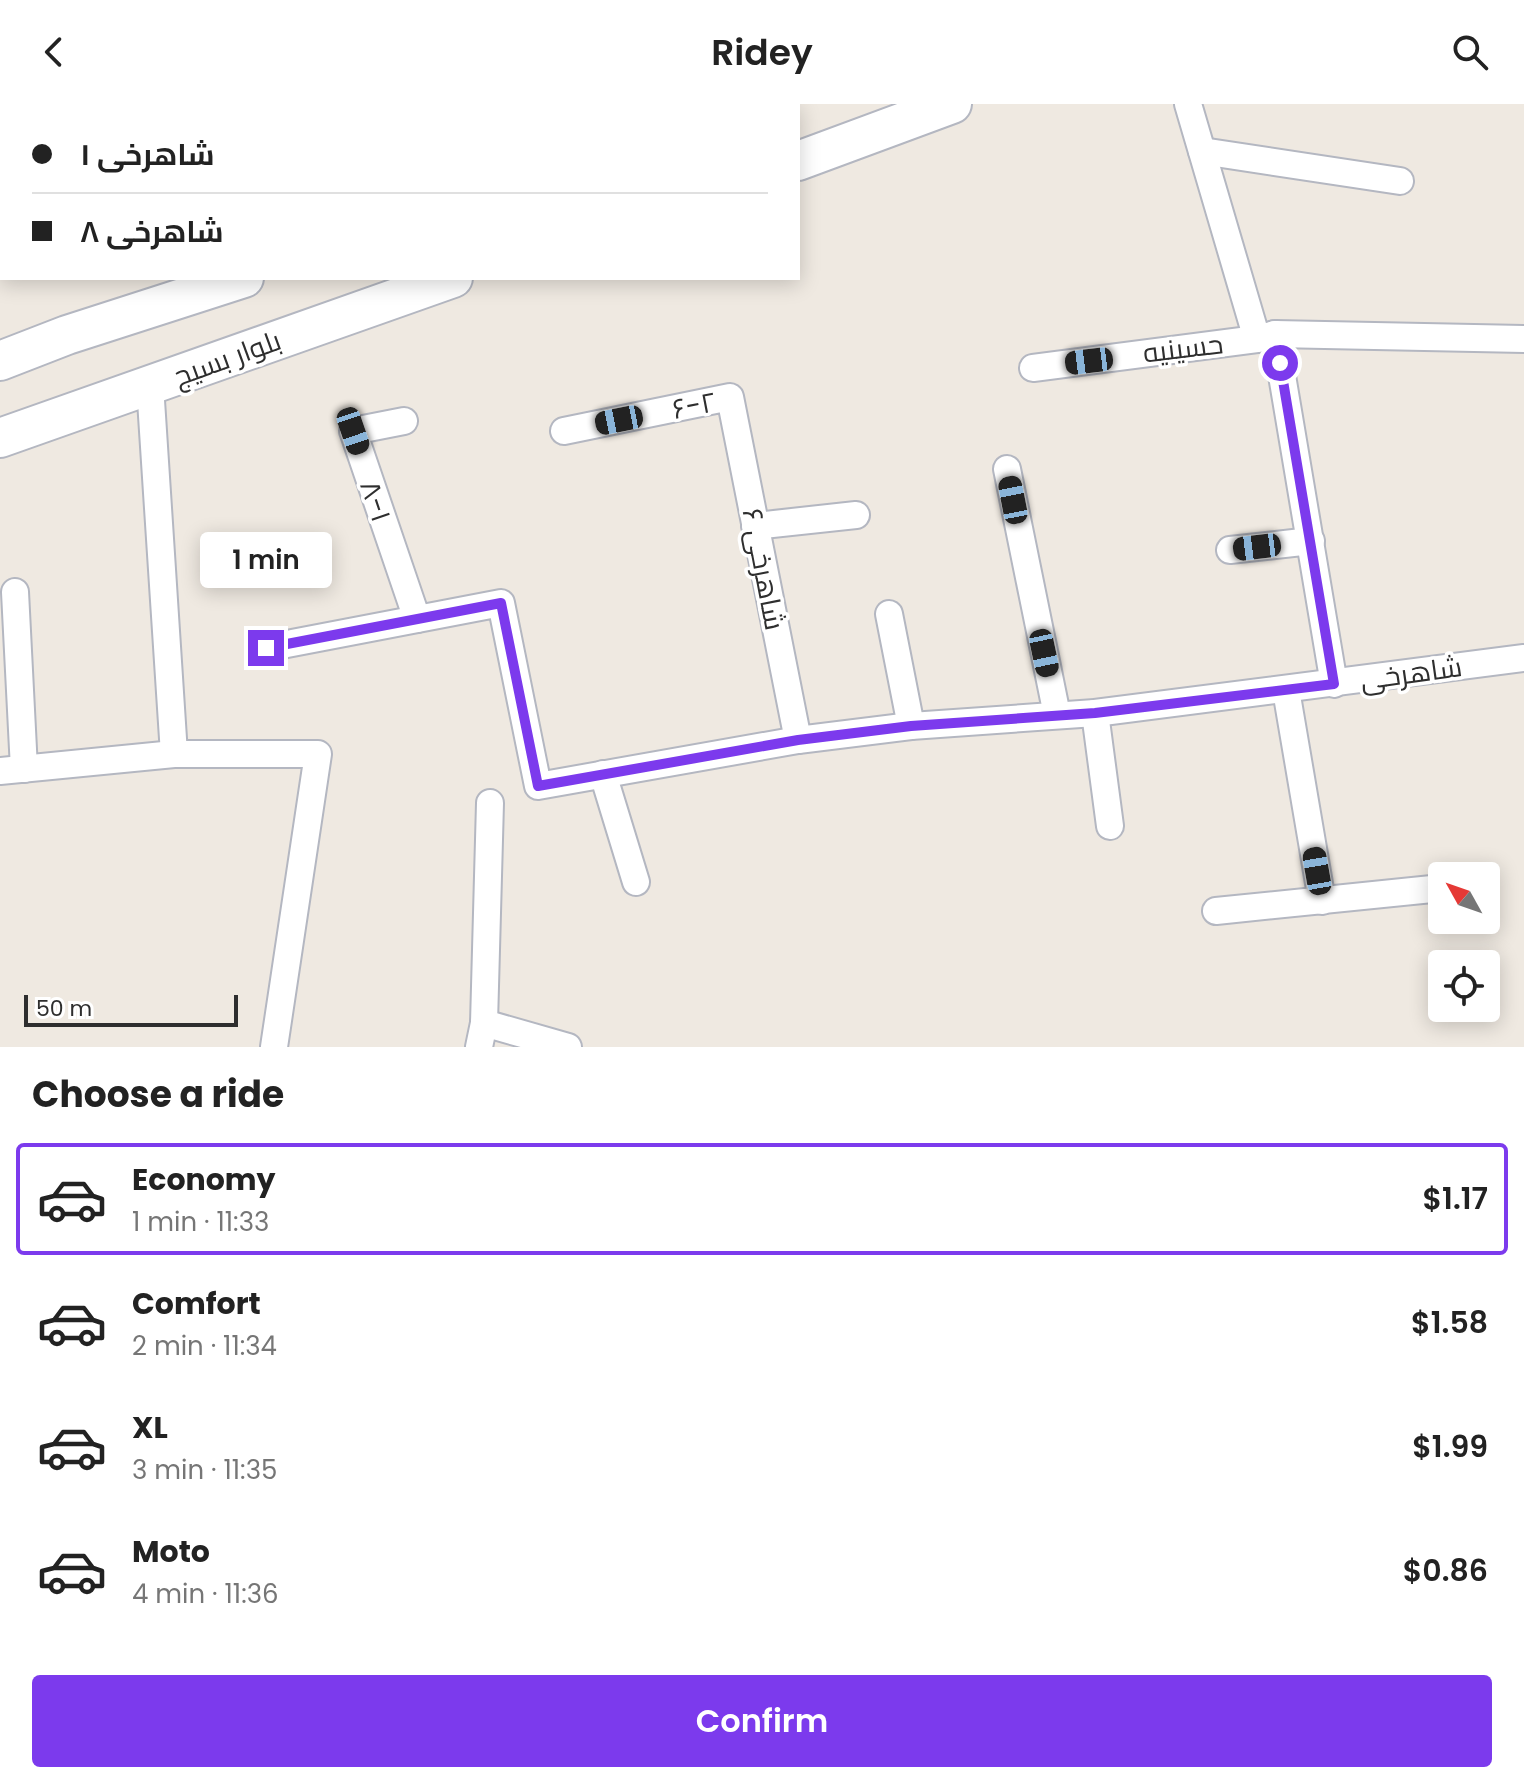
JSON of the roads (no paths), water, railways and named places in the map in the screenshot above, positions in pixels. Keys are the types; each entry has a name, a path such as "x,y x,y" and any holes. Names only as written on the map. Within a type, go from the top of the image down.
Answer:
{"main road":[{"path":"800,160 952,104"},
{"path":"0,361 67,335 234,280"},
{"name":"بلوار بسیج","path":"0,438 447,280"}],"street":[{"path":"1188,104 1266,336 1311,541 1334,684"},
{"path":"1202,151 1400,181"},
{"name":"حسینیه","path":"1033,368 1266,336 1524,339"},
{"path":"150,385 174,754"},
{"name":"۶-۲","path":"564,431 730,397"},
{"name":"شاهرخی ۶","path":"730,397 798,740"},
{"name":"۸-۱","path":"404,421 353,431 417,619"},
{"path":"1007,469 1057,715"},
{"path":"755,526 856,515"},
{"path":"1230,550 1311,541"},
{"path":"15,592 12,770 174,754 318,754 274,1047"},
{"name":"شاهرخی","path":"417,619 501,603 538,786 798,740 911,726 1095,713 1524,658"},
{"path":"889,614 911,726"},
{"path":"266,648 417,619"},
{"path":"1286,690 1322,901"},
{"path":"1095,713 1110,826"},
{"path":"603,774 636,882"},
{"path":"490,803 482,1035 568,1047"},
{"path":"1216,911 1428,889"}]}
